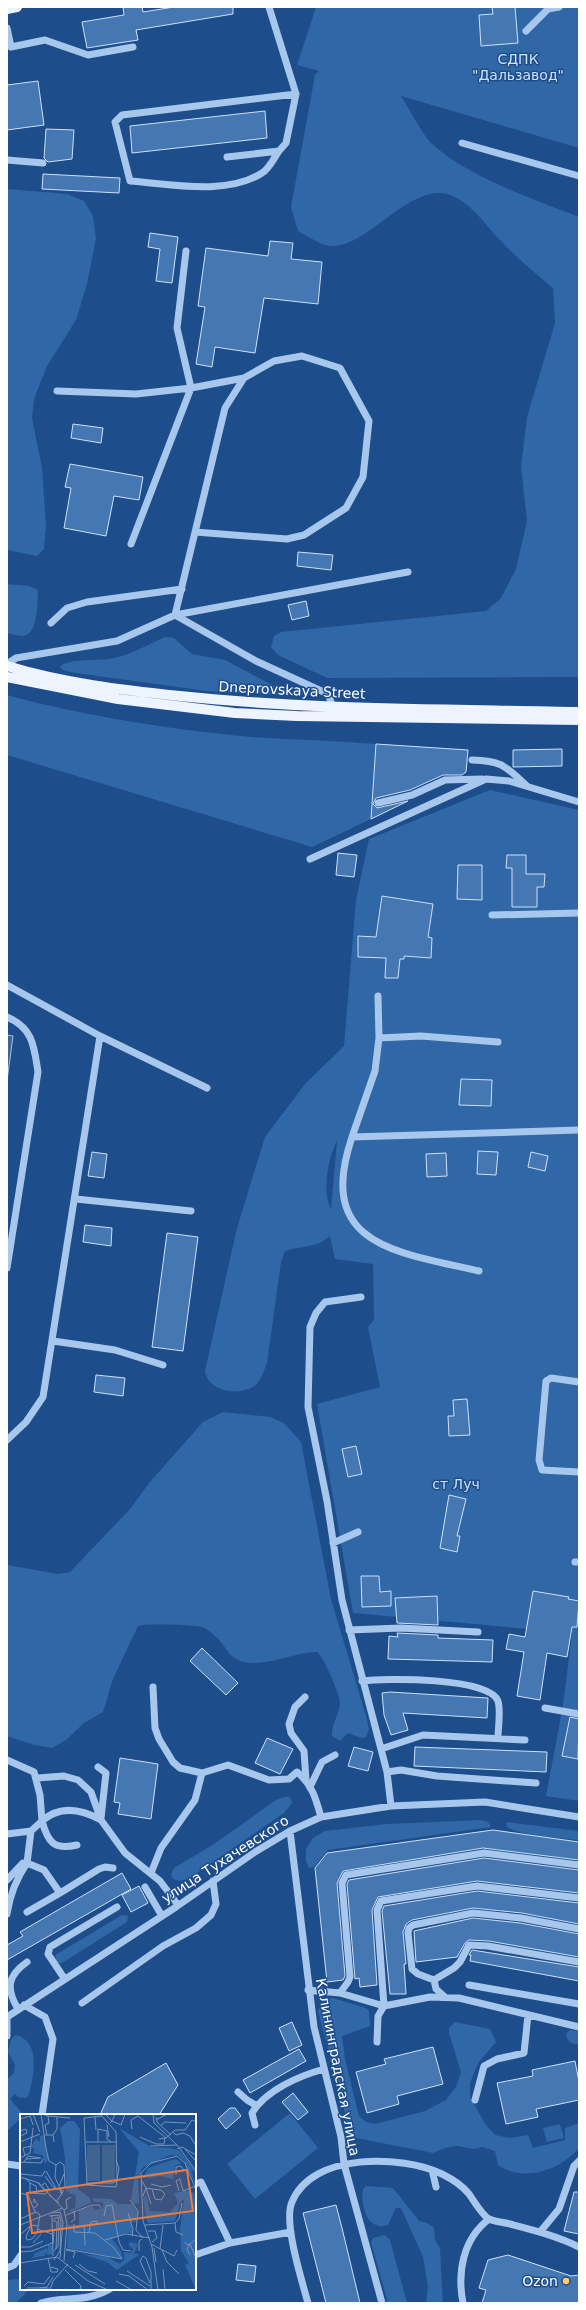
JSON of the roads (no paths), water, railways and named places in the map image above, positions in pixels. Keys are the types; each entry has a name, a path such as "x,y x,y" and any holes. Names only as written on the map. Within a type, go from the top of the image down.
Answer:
{"main road":[{"path":"7,9 17,7"},
{"name":"Dneprovskaya Street","path":"7,665 54,678 117,690 238,703 332,707 579,712"},
{"name":"Dneprovskaya Street","path":"7,677 118,699 235,713 305,716 579,720"}],"street":[{"path":"269,7 296,94 286,143 263,172 242,182 221,187 130,181 115,122 122,115 296,94"},
{"path":"526,31 548,8 559,7"},
{"path":"7,28 9,47 45,40 88,55 133,47"},
{"path":"462,143 579,176"},
{"path":"226,157 279,151"},
{"path":"7,160 43,163"},
{"path":"131,544 191,388 177,328 186,251"},
{"path":"57,391 136,394 191,388 244,378 274,361 302,356 340,368 369,421 363,477 346,508 304,535 287,539 195,532"},
{"path":"175,615 225,408 244,378"},
{"path":"7,665 16,658 117,641 175,615 408,572"},
{"path":"51,623 67,608 87,602 182,588"},
{"path":"175,615 256,662 328,694 332,707"},
{"path":"472,760 493,761 504,765 529,787"},
{"path":"310,859 486,779"},
{"path":"378,803 412,795 445,780 486,779 498,779 579,802"},
{"path":"492,915 579,913"},
{"path":"7,985 100,1036 208,1088"},
{"path":"378,996 379,1038 375,1071 344,1158 342,1191 347,1213 352,1223 373,1240 397,1250 479,1271"},
{"path":"7,1017 28,1030 34,1048 38,1072 7,1268"},
{"path":"7,1440 26,1422 43,1397 76,1200 100,1036"},
{"path":"379,1038 421,1036 498,1042"},
{"path":"352,1137 579,1130"},
{"path":"76,1200 191,1211"},
{"path":"361,1297 325,1302 316,1313 310,1327 308,1407 349,1630 387,1772 391,1806"},
{"path":"53,1341 115,1350 163,1365"},
{"path":"579,1382 551,1378 546,1381 539,1460 542,1470 579,1472"},
{"path":"334,1543 358,1532"},
{"path":"349,1630 401,1628 478,1632"},
{"path":"362,1681 456,1682 476,1686 494,1694 498,1701 498,1738"},
{"path":"153,1687 155,1728 159,1739 173,1762 180,1768 202,1773 228,1765 269,1780 289,1779 297,1772 306,1780 315,1794 321,1817"},
{"path":"305,1697 296,1707 289,1724 291,1733 304,1752 306,1780"},
{"path":"545,1708 579,1714"},
{"path":"381,1749 423,1735 525,1740"},
{"path":"310,1787 322,1762 335,1755"},
{"path":"7,1760 28,1767 34,1772 37,1778 42,1821 45,1832 54,1845 64,1848 77,1845"},
{"path":"98,1767 106,1773 101,1820"},
{"path":"387,1772 401,1770 437,1776 536,1783"},
{"path":"151,1873 161,1848 195,1800 202,1773"},
{"path":"37,1778 64,1776 78,1780 91,1792 101,1820 125,1853 151,1873 166,1888 178,1905"},
{"name":"улица Тухачевского","path":"7,2017 64,1978 162,1916 290,1831 321,1817 391,1806 485,1802 579,1816"},
{"path":"7,1914 10,1895 17,1878 27,1863 31,1832 49,1814 63,1809 90,1814 101,1820"},
{"name":"Калининградская улица","path":"290,1831 308,1990 340,2137 344,2164 315,2176 304,2184 291,2203 291,2232 307,2303"},
{"path":"7,1834 31,1832"},
{"path":"340,1993 350,1977 342,1883 346,1874 484,1854 579,1865"},
{"path":"7,1880 23,1863 27,1863 44,1870 60,1893"},
{"path":"27,1912 99,1869 105,1867 113,1868"},
{"path":"82,2003 163,1946 196,1928 211,1915 216,1904 214,1881"},
{"path":"145,1886 162,1916"},
{"path":"377,2042 378,2016 384,2006 377,1910 381,1901 477,1886 579,1898"},
{"path":"64,1978 48,1954 50,1947 117,1907"},
{"path":"434,1980 418,1974 412,1969 408,1928 413,1925 473,1913 520,1918 579,1929"},
{"path":"434,1980 454,1968 460,1962 466,1948 469,1945 474,1944 579,1962"},
{"path":"27,1962 14,1974 10,1984 11,1998 21,2007 45,2017 53,2038 42,2114"},
{"path":"434,1980 436,1989 444,1997"},
{"path":"469,1985 579,2004"},
{"path":"308,1990 340,1993 384,2006 444,1997 459,1998 579,2027"},
{"path":"475,2100 484,2066 497,2059 524,2053 528,2015"},
{"path":"7,2017 7,2036"},
{"path":"254,2125 252,2113 263,2099 310,2073 324,2069"},
{"path":"238,2092 257,2106"},
{"path":"540,2232 559,2208 574,2166 579,2161"},
{"path":"382,2303 344,2164 390,2163 432,2170 462,2186 489,2219 540,2232 579,2246"},
{"path":"7,2164 20,2166"},
{"path":"432,2170 436,2187"},
{"path":"196,2184 201,2182 230,2243"},
{"path":"463,2303 461,2290 466,2248 472,2235 489,2219"},
{"path":"196,2254 230,2243 291,2232"},
{"path":"7,2268 14,2266 20,2257"},
{"path":"41,2303 49,2301 85,2299 108,2290"}],"place":[{"name":"Ozon","path":"566,2281"}],"park label":[{"name":"СДПК \"Дальзавод\"","path":"518,68"},
{"name":"ст Луч","path":"456,1484"}]}
